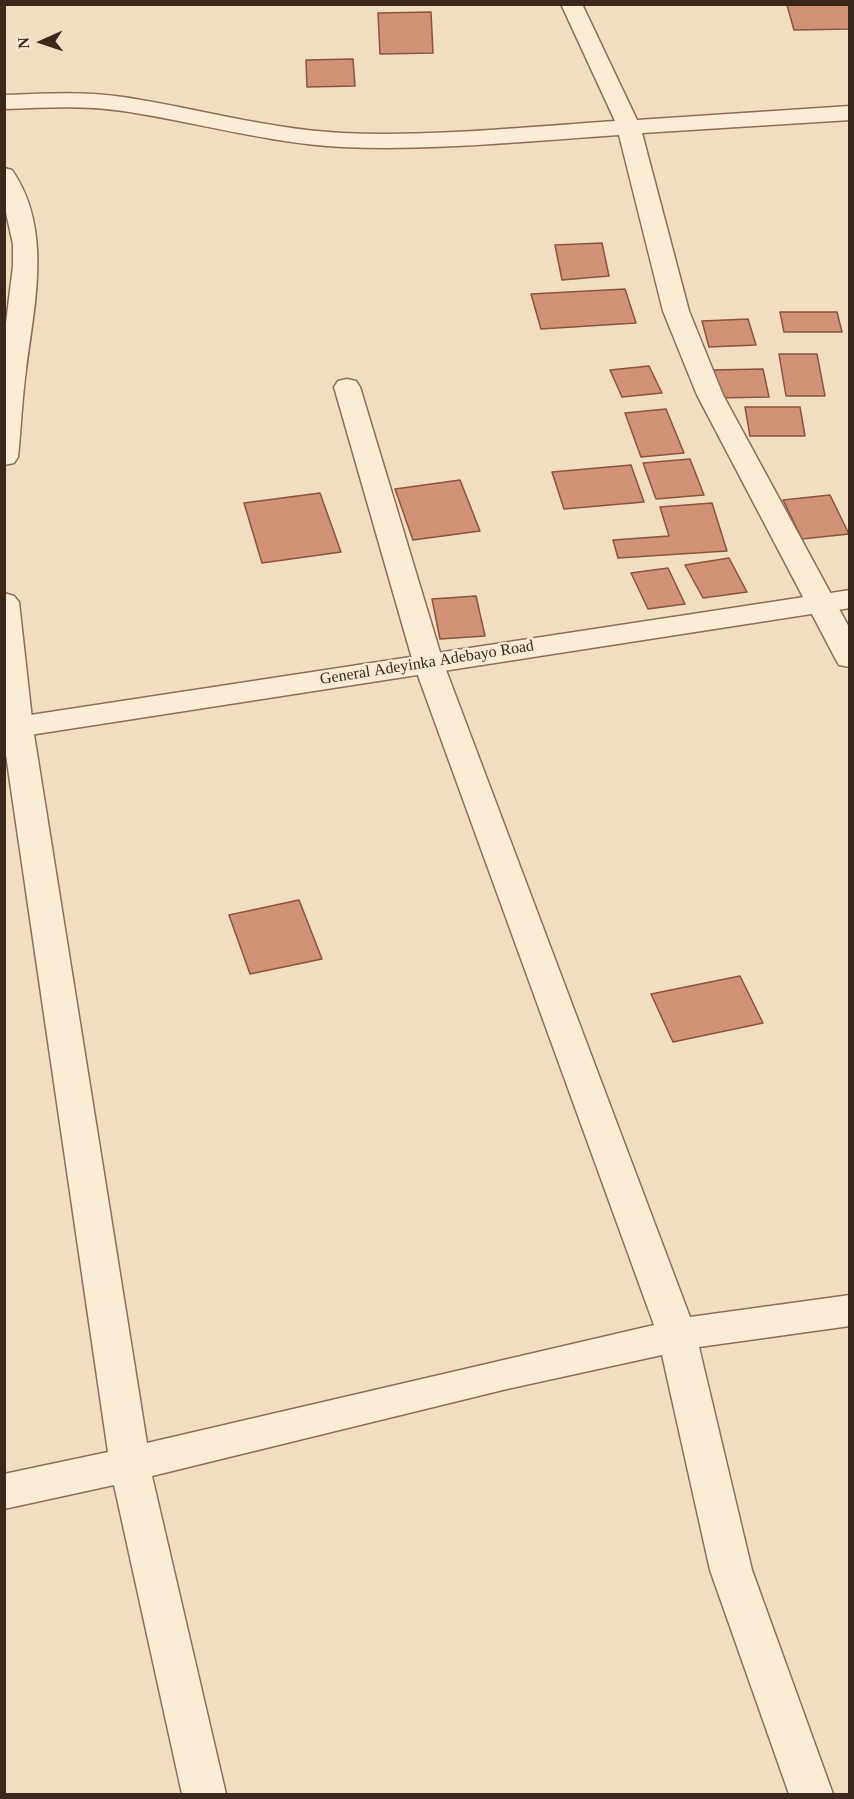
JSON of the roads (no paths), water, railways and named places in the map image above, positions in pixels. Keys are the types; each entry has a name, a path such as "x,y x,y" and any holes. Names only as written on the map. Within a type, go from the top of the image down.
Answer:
{"street":[{"path":"571,4 629,127 676,311 710,395 849,658"},
{"path":"4,102 84,100 123,104 255,131 342,140 429,140 849,113"},
{"path":"4,175 12,189 25,231 26,284 14,363 4,457"},
{"path":"347,387 428,662 677,1335 731,1569 811,1794"},
{"name":"General Adeyinka Adebayo Road","path":"11,728 849,599"},
{"path":"4,602 11,728 130,1466 204,1794"},
{"path":"4,1492 130,1466 411,1396 677,1335 849,1310"}]}
